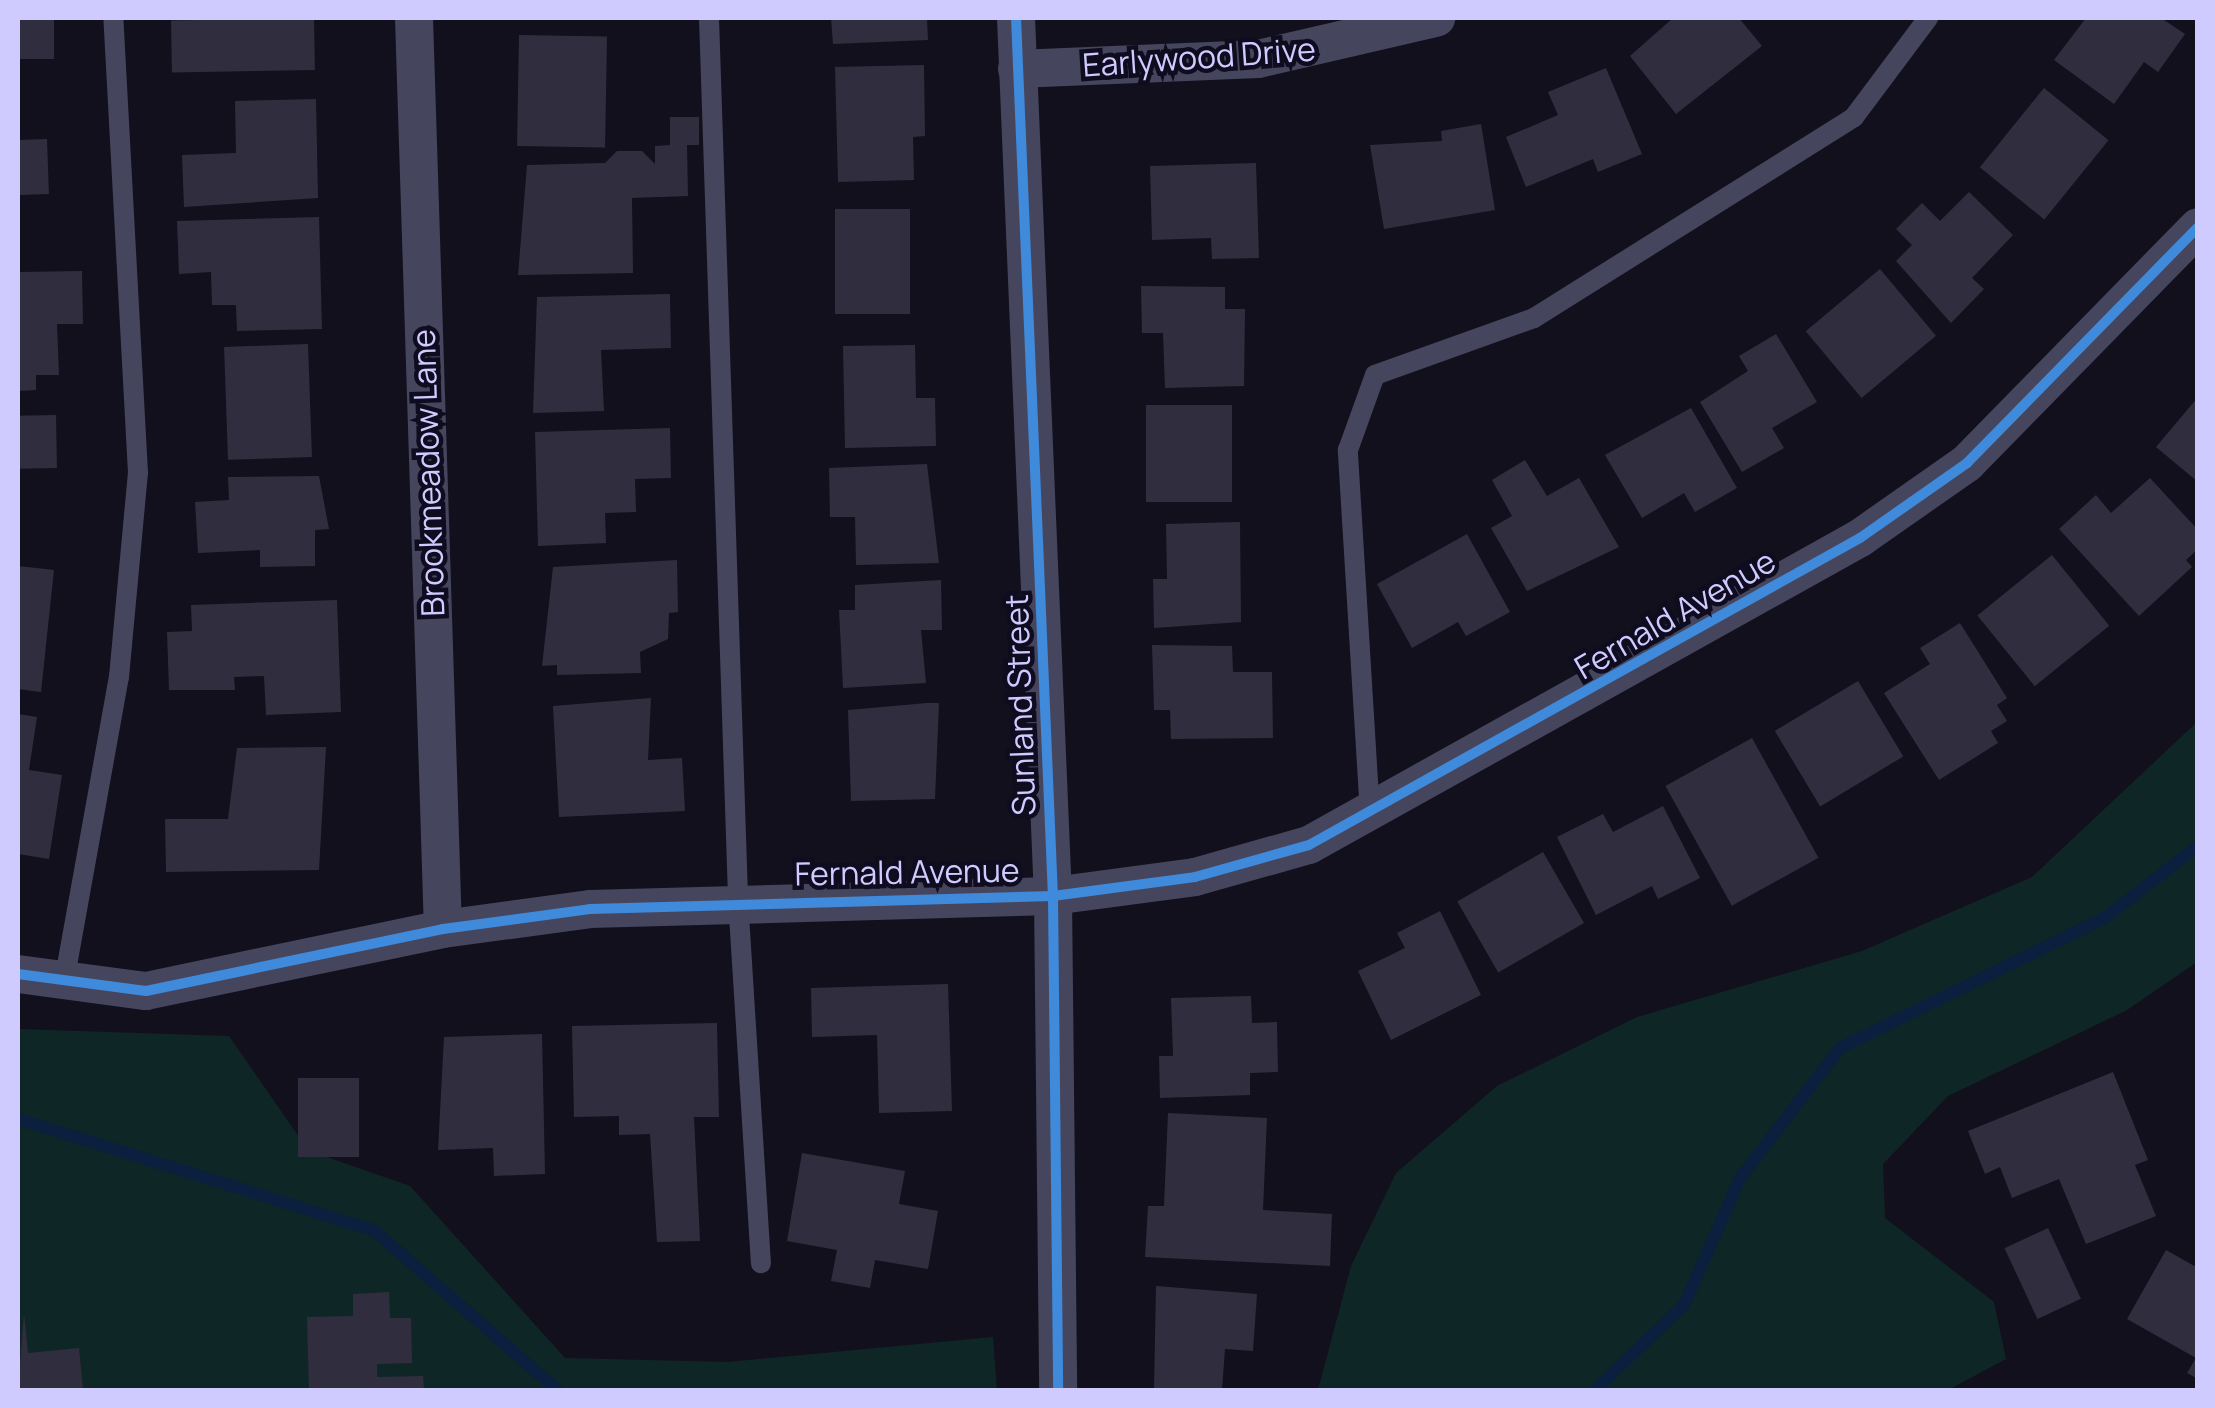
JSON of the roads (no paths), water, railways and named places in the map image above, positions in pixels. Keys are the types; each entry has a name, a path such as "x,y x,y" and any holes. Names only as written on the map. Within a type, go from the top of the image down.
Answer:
{"street":[{"name":"Brookmeadow Lane","path":"414,18 443,929"},
{"name":"Sunland Street","path":"1016,18 1053,896 1058,1390"},
{"name":"Earlywood Drive","path":"1018,69 1436,18"},
{"name":"Fernald Avenue","path":"18,974 146,991 443,929 738,899 1053,896 1195,877 1310,845 1370,816 1860,538 1967,463 2198,227"}],"lane":[{"path":"64,982 119,677 138,473 113,18"},
{"path":"709,18 738,899 761,1263"},
{"path":"1370,816 1348,450 1375,375 1534,318 1854,117 1928,18"}],"waterway":[{"path":"1595,1390 1684,1305 1740,1178 1840,1048 2106,917 2198,846"},
{"path":"18,1119 375,1231 557,1390"}]}
